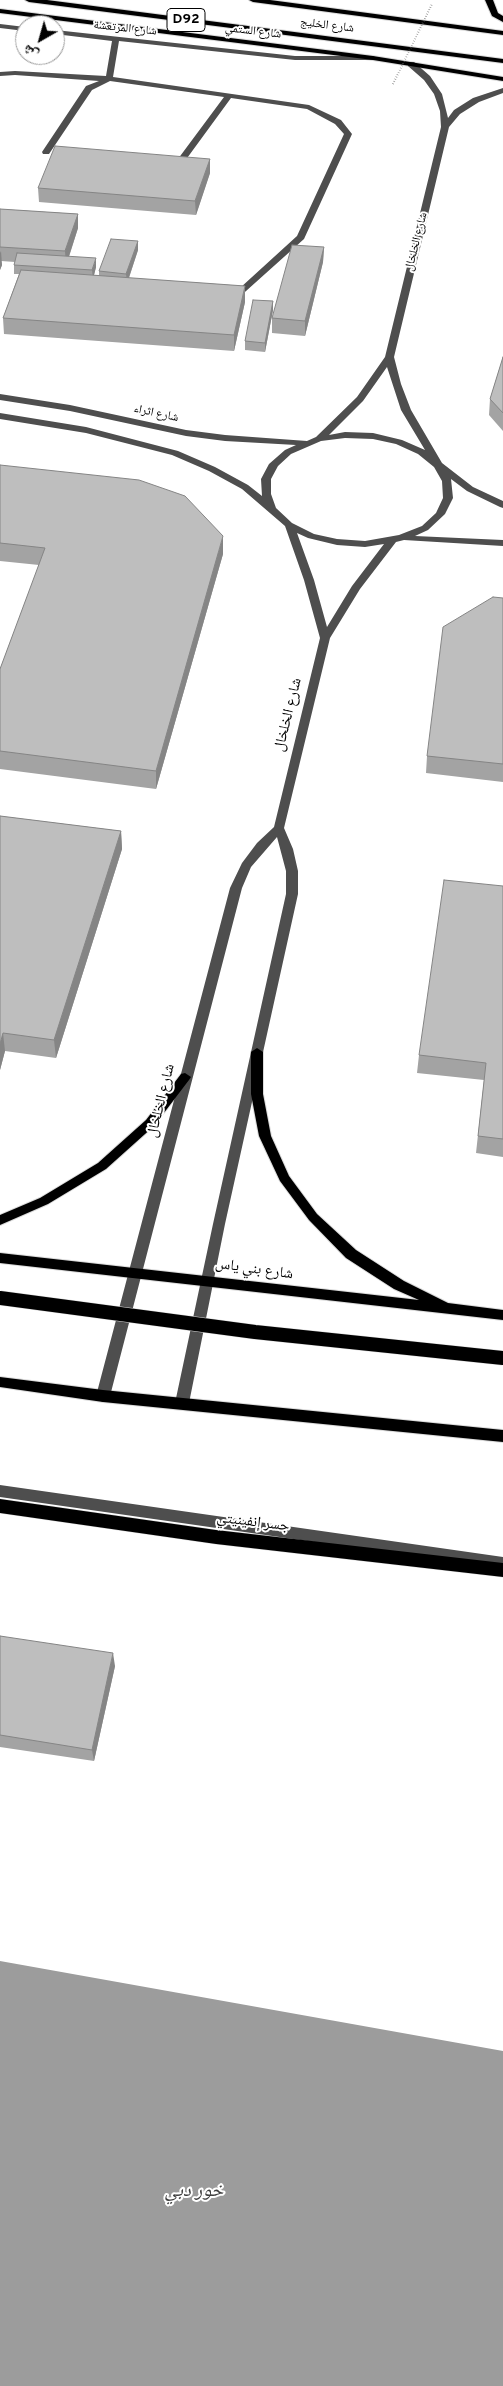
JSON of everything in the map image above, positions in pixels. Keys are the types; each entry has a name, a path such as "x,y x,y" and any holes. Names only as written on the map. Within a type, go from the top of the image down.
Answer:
{"highway":[{"path":"0,1298 255,1332 503,1358"},
{"name":"جسر إنفينيتي","path":"0,1506 216,1537 503,1570"}],"main road":[{"name":"شارع الخليج","path":"29,0 503,61"},
{"name":"شارع الخليج","path":"253,0 503,33"},
{"path":"489,0 495,14 503,20"},
{"name":"شارع الستمي","path":"0,10 373,58 503,79"},
{"path":"257,1052 257,1094 265,1136 284,1178 313,1217 351,1254 399,1285 451,1309"},
{"path":"0,1220 44,1201 102,1166 150,1123 185,1077"},
{"name":"شارع بني ياس","path":"0,1258 208,1280 503,1315"},
{"path":"0,1382 103,1396 503,1436"}],"street":[{"path":"0,26 15,28"},
{"name":"شارع المرتعشة","path":"65,33 295,58 373,58"},
{"path":"109,79 116,39"},
{"name":"شارع الخلخال","path":"319,439 360,399 389,357 445,127 444,111 438,94 427,78 411,64"},
{"path":"0,74 15,73 109,79 229,96 309,108 338,122 348,134 301,236 232,299"},
{"path":"46,152 89,88 109,79"},
{"name":"شارع الخلخال","path":"445,127 457,112 476,100 503,90"},
{"path":"179,163 229,96"},
{"name":"شارع الخلخال","path":"389,357 396,384 406,410 438,465"},
{"name":"شارع اثراء","path":"0,397 70,408 186,433 250,440 307,443"},
{"path":"0,416 86,430 176,453 212,469 245,487 289,525 311,536 337,542 365,544 397,539 503,543"},
{"path":"272,509 266,494 266,479 274,464 288,452 307,443 345,435 373,436 399,442 421,452 470,489 503,505"},
{"path":"397,539 425,528 440,514 448,498 447,481 438,465"},
{"name":"شارع الخلخال","path":"289,525 309,580 324,638"},
{"name":"شارع الخلخال","path":"103,1396 236,888 246,866 278,828 324,638 356,588 397,539"},
{"path":"182,1403 292,894 292,871 288,849 278,828"},
{"path":"0,1491 503,1562"}],"path":[{"path":"393,84 432,4"}],"water":[{"name":"خور دبي","path":"0,1961 503,2051 503,2386 0,2386"}],"building":[{"path":"55,146 210,159 195,201 38,188"},
{"path":"0,209 78,214 65,251 0,247"},
{"path":"111,239 138,241 126,274 99,271"},
{"path":"292,245 324,247 305,321 272,318"},
{"path":"17,253 96,258 92,270 14,265"},
{"path":"21,270 245,286 234,335 3,318"},
{"path":"253,300 273,301 265,343 245,341"},
{"path":"503,357 503,413 490,399"},
{"path":"0,465 139,480 185,496 223,536 156,771 0,751 0,669 45,548 0,543"},
{"path":"493,597 503,598 503,764 427,756 443,627"},
{"path":"0,816 121,831 54,1040 3,1033 0,1044"},
{"path":"444,880 503,886 503,1139 478,1136 486,1063 419,1055"},
{"path":"0,1636 113,1653 92,1750 0,1735"}]}
